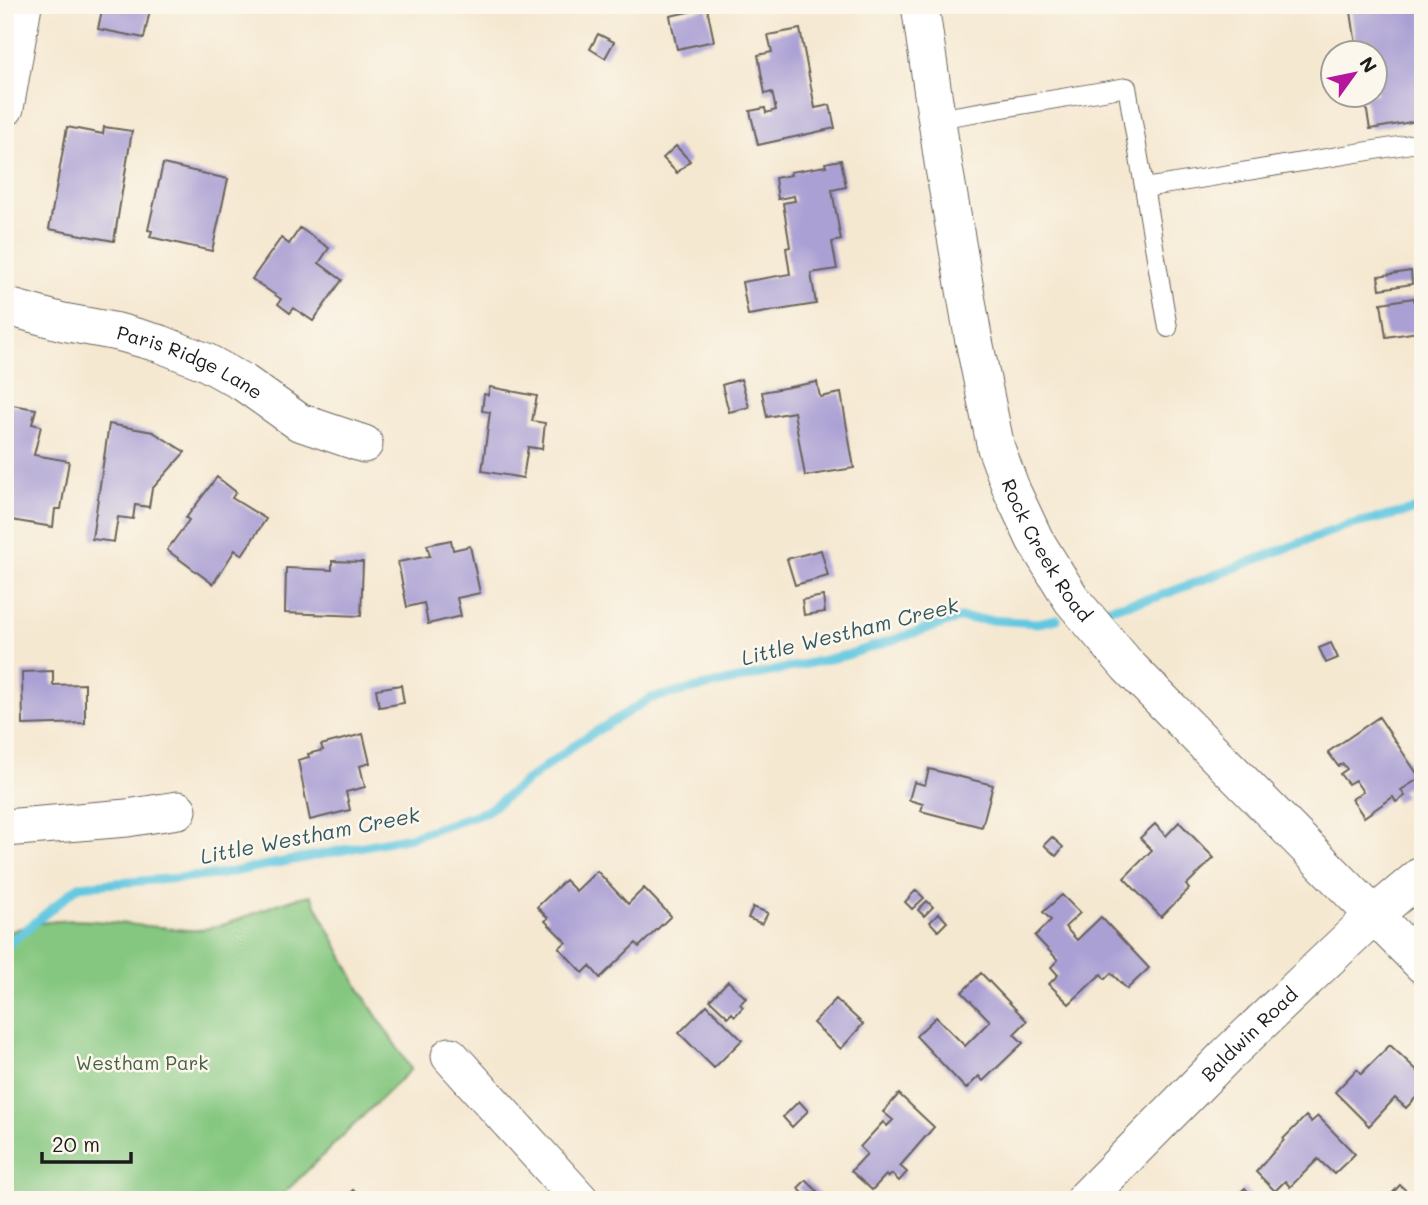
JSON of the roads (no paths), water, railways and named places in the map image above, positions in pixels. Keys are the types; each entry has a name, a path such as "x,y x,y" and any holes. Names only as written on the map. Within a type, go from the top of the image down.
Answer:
{"street":[{"path":"5,108 23,5"},
{"name":"Rock Creek Road","path":"920,5 973,336 996,448 1035,540 1072,600 1128,666 1423,965"},
{"name":"Paris Ridge Lane","path":"5,306 139,338 206,362 244,383 299,422 364,444"},
{"path":"5,828 127,818 178,810"},
{"name":"Baldwin Road","path":"1084,1200 1227,1055 1374,915 1423,874"},
{"path":"450,1056 580,1200"}],"lane":[{"path":"937,118 1128,87 1168,328"},
{"path":"1145,188 1423,142"}],"waterway":[{"name":"Little Westham Creek","path":"1109,608 1157,597 1345,526 1423,508"},
{"name":"Little Westham Creek","path":"5,947 79,886 217,875 410,837 487,811 577,743 651,698 847,655 960,618 1038,623 1057,619"}],"park label":[{"name":"Westham Park","path":"142,1063"}]}
